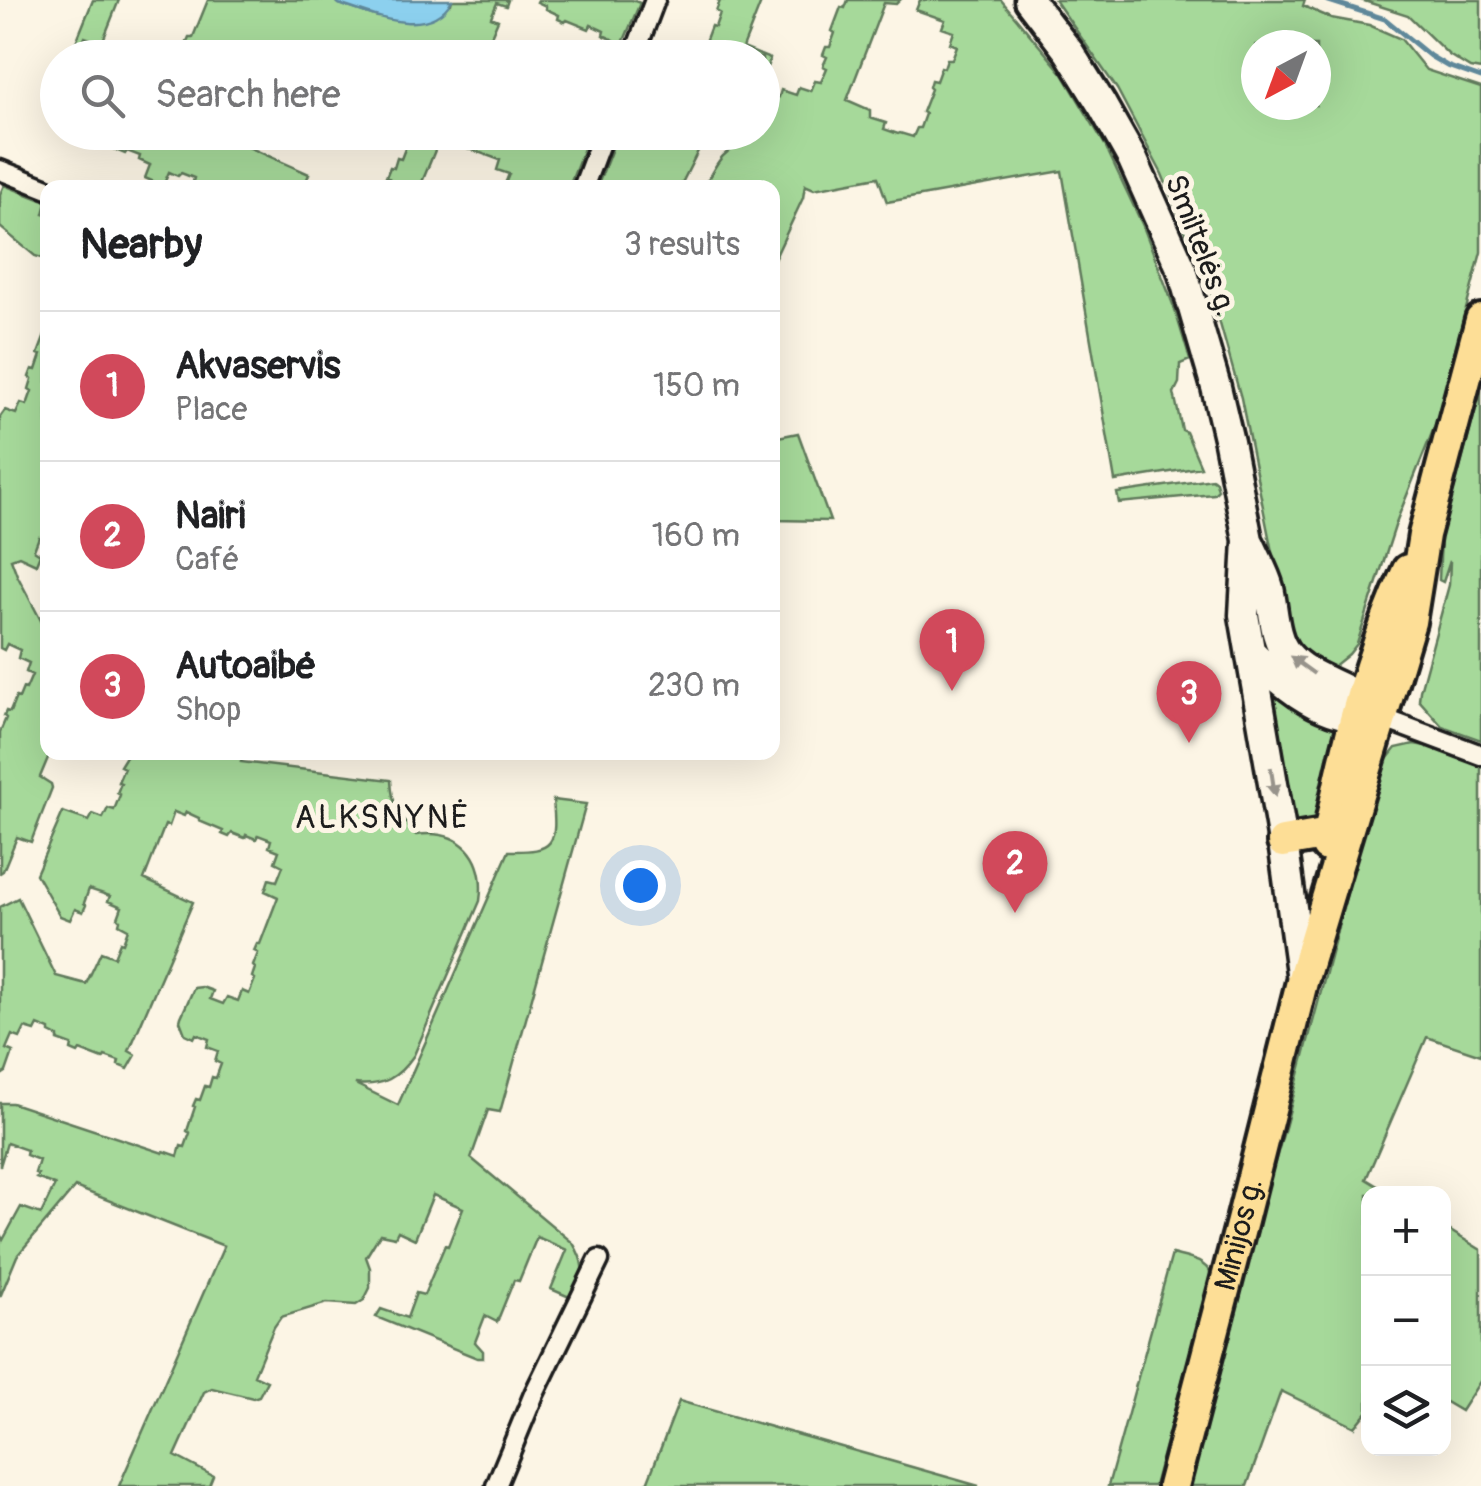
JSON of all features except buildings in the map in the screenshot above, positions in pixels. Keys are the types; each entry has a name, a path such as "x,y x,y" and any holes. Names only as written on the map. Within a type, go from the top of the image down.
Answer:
{"main road":[{"name":"Minijos g.","path":"1172,1486 1302,982 1386,618 1424,536 1481,320"},
{"name":"Minijos g.","path":"1302,982 1341,766 1366,711"},
{"path":"1283,842 1329,834"}],"street":[{"path":"640,40 655,0"},
{"name":"Smiltelės g.","path":"1029,0 1069,52 1102,105 1133,160 1182,270 1230,442 1248,540"},
{"path":"586,180 597,150"},
{"path":"0,170 40,186"},
{"path":"1248,540 1244,615 1283,842 1302,982"},
{"path":"1248,540 1268,583 1280,643 1288,656 1366,711"},
{"path":"1252,653 1297,695 1366,711 1481,754"},
{"path":"496,1486 534,1394 600,1260"}],"green space":[{"path":"93,0 119,0 103,40 77,40"},
{"path":"208,0 335,0 378,17 451,4 452,0 508,0 506,6 497,3 491,17 498,20 489,40 188,40 193,37"},
{"path":"717,0 762,0 746,40 706,40 711,26 715,27 720,1"},
{"path":"848,0 900,0 896,4 884,3 847,100 870,110 870,118 886,123 884,129 898,134 913,137 920,128 931,80 936,81 957,46 950,43 954,32 942,28 945,20 916,10 920,0 1001,0 1063,74 1104,143 1143,226 1174,307 1190,360 1180,364 1174,393 1182,430 1201,467 1115,481 1062,171 887,202 878,177 814,189 805,185 803,198 780,247 780,180 708,180 731,150 780,150 781,90 796,95 799,87 811,91 815,81 821,82 827,68 823,66 827,57 823,55 826,47 830,47 841,7 845,8"},
{"path":"1055,0 1305,0 1303,6 1331,18 1369,25 1401,39 1426,70 1481,88 1481,252 1436,423 1397,520 1357,644 1333,667 1310,661 1289,636 1241,398 1211,292 1162,174 1117,89"},
{"path":"1361,0 1481,0 1481,70 1449,55 1408,15"},
{"path":"537,2 640,3 624,40 614,40 591,25 589,29 558,19 559,15"},
{"path":"116,150 255,150 309,174 307,180 194,180 169,172 166,180 150,180 145,178 150,165 139,160 140,156 127,151 125,154"},
{"path":"404,150 435,150 423,180 388,180 390,167 394,168 397,158 401,159"},
{"path":"473,150 583,150 572,180 507,180 509,174 497,170 500,160"},
{"path":"611,150 698,150 684,180 600,180"},
{"path":"4,185 40,199 40,258 0,227 0,194"},
{"path":"40,358 40,537 34,550 40,554 36,564 19,556 11,559 40,619 40,760 47,760 40,777 52,788 31,842 17,837 0,873 0,732 6,711 10,712 32,675 26,672 29,663 18,658 20,650 7,644 4,650 0,648 0,417 5,410 16,414 21,403 27,405 32,391 29,377 32,369 36,370"},
{"path":"1481,390 1481,740 1442,726 1419,700 1449,585 1450,561 1443,582 1439,580 1441,538"},
{"path":"798,433 830,521 780,520 780,437"},
{"path":"1212,479 1218,490 1214,494 1119,503 1117,493"},
{"path":"1263,693 1321,717 1334,728 1336,736 1334,759 1317,822 1288,836"},
{"path":"1414,744 1432,747 1481,764 1481,1055 1427,1037 1366,1179 1378,1186 1361,1186 1361,1420 1355,1427 1281,1391 1247,1486 1189,1486 1224,1339 1286,1124 1380,768 1396,748"},
{"path":"124,760 242,760 391,780 398,810 416,835 446,836 467,849 479,871 480,901 414,1055 389,1079 355,1084 398,1105 509,851 536,850 550,842 553,800 586,804 500,1112 488,1110 471,1158 573,1243 582,1271 574,1299 551,1289 567,1250 537,1237 497,1322 485,1316 475,1342 483,1351 483,1358 376,1317 381,1309 407,1318 416,1293 424,1295 445,1245 448,1246 463,1208 433,1195 415,1239 398,1231 395,1237 380,1234 366,1257 370,1288 364,1300 356,1305 327,1303 281,1317 254,1375 267,1381 259,1396 212,1388 204,1392 175,1456 213,1476 209,1486 119,1486 224,1246 75,1187 17,1256 0,1297 0,1234 3,1240 21,1207 41,1214 55,1185 36,1178 39,1160 26,1155 27,1150 7,1143 0,1166 0,1103 12,1103 178,1156 190,1133 187,1131 196,1099 200,1100 212,1077 216,1078 221,1064 215,1061 218,1051 207,1047 209,1039 185,1034 181,1017 194,988 213,991 210,999 223,1004 227,997 238,1001 242,991 249,994 255,979 253,966 258,953 254,951 278,897 265,891 269,879 277,881 283,866 275,862 279,851 269,847 271,840 232,833 229,837 186,812 184,816 174,812 144,879 193,902 129,1051 136,1055 128,1069 105,1056 103,1059 71,1050 72,1045 38,1025 35,1031 25,1028 20,1038 12,1035 6,1049 13,1052 6,1072 0,1076 0,907 18,898 56,976 86,984 101,952 114,957 120,942 123,943 128,929 119,924 122,907 108,901 110,896 89,889 83,912 75,909 70,920 60,916 36,874 63,812 89,821 93,814 103,818 108,808 114,810 124,768 120,766"},
{"path":"1451,1231 1481,1250 1481,1380 1461,1411 1451,1405"},
{"path":"1172,1254 1200,1263 1211,1275 1154,1486 1108,1486"},
{"path":"679,1401 979,1486 646,1486"}],"water":[{"path":"335,0 452,0 442,12 415,22 384,18"}],"waterway":[{"path":"1326,0 1385,19 1430,56 1481,78"}],"place":[{"name":"Akvaservis","path":"952,691"},
{"name":"Autoaibė","path":"1189,743"},
{"name":"Nairi","path":"1015,913"}],"district":[{"name":"ALKSNYNĖ","path":"383,817"}]}
